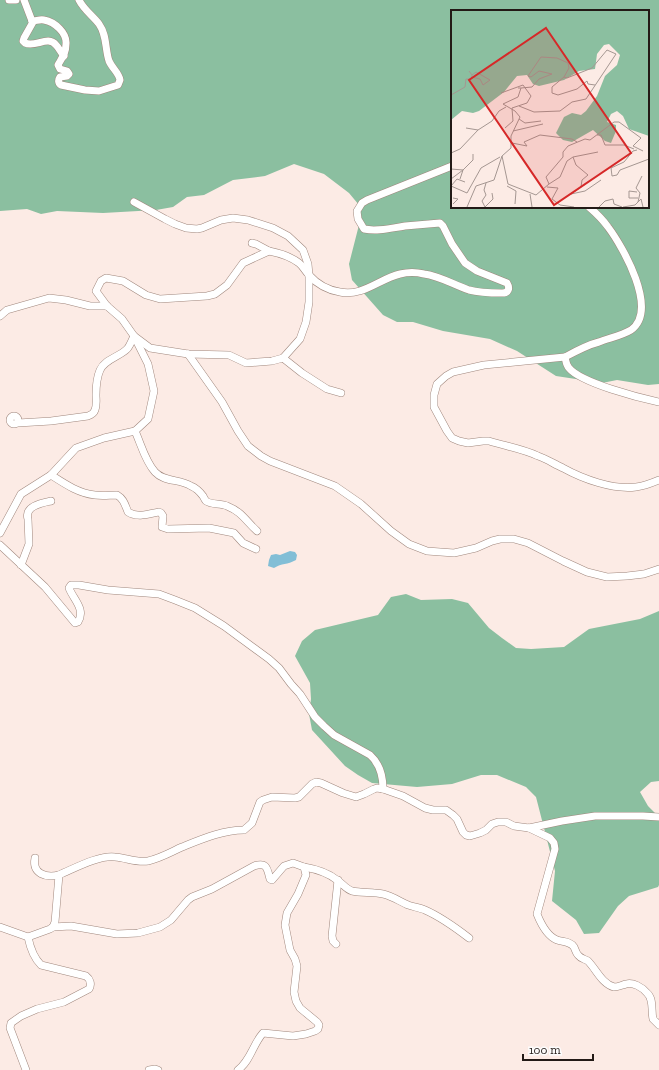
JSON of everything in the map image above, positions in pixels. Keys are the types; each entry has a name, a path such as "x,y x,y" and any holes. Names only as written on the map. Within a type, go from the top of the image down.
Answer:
{"street":[{"path":"9,0 16,0"},
{"path":"24,0 33,22 24,38 23,41 25,44 32,45 49,41 54,42 64,56"},
{"path":"32,21 48,21 63,33 66,44 64,56 58,65 69,74 59,78 60,85 99,92 115,86 120,82 120,77 108,58 103,30 83,7 79,0"},
{"path":"252,243 268,251 290,257 300,264 309,275 326,289 342,293 355,292 371,288 399,274 413,272 439,278 471,291 505,293 507,292 509,286 505,281 476,271 464,263 440,223 370,230 364,228 358,219 357,211 362,203 367,200 451,166"},
{"path":"134,202 165,219 186,228 202,228 221,220 233,218 248,220 273,228 288,236 303,250 307,260 309,275 309,302 306,322 300,339 283,358 272,361 246,363 229,354 188,354 150,348 134,336"},
{"path":"590,208 608,227 624,252 634,275 641,294 642,309 636,324 631,330 585,347 566,357 484,365 453,372 437,384 434,394 434,407 452,438 459,441 489,441 536,455 550,460 562,468 576,474 610,486 626,488 636,487 659,480"},
{"path":"0,533 21,494 52,475 76,448 104,438 135,430 148,419 154,391 148,364 134,336 122,319 107,306 96,291 101,281 106,278 123,281 146,295 160,299 207,296 215,294 227,285 243,264 268,251"},
{"path":"0,316 7,310 49,298 66,300 90,306 107,306"},
{"path":"18,423 51,422 92,414 96,406 98,375 102,366 128,349 134,336"},
{"path":"188,354 222,402 248,446 260,456 270,461 336,486 361,504 391,531 409,544 427,551 454,553 476,548 500,539 514,539 528,543 587,572 607,577 644,574 659,569"},
{"path":"566,357 566,363 570,370 600,386 659,402"},
{"path":"283,358 302,373 327,389 341,393"},
{"path":"135,430 146,458 156,473 170,480 182,482 192,486 208,502 222,504 238,511 257,531"},
{"path":"52,475 70,487 88,494 117,495 124,500 128,512 132,515 142,516 161,513 163,516 162,526 164,528 209,528 234,533 243,543 256,549"},
{"path":"21,566 29,544 29,526 27,516 34,506 51,501"},
{"path":"0,545 45,587 75,622 78,622 80,618 78,603 69,588 71,585 108,590 159,594 195,608 224,626 269,659 300,694 314,717 324,726 334,734 370,754 375,759 383,780 383,789"},
{"path":"35,858 35,868 44,875 50,877 59,875 90,861 109,857 115,856 137,862 150,860 220,833 244,830 252,823 260,802 263,800 272,797 299,797 316,782 356,797 377,788 383,789 404,796 425,808 433,810 446,810 457,819 463,832 470,836 486,830 492,824 498,822 506,822 514,826 529,828 550,838 554,843 555,850 537,914 540,923 556,940 567,942 573,946 577,955 586,960 595,968 603,980 610,985 614,987 631,983 648,993 650,997 653,1019 659,1025"},
{"path":"529,828 595,816 659,817"},
{"path":"0,927 28,937 53,928 71,926 117,934 144,932 160,928 167,923 192,897 212,889 254,866 261,865 268,868 270,879 272,880 284,866 293,863 322,872 338,880 344,887 352,891 389,895 412,907 423,909 445,921 469,938"},
{"path":"238,1070 242,1068 263,1033 293,1036 315,1031 319,1025 300,1008 296,1001 294,992 297,966 290,950 286,925 287,913 298,894 306,875 304,867"},
{"path":"53,928 55,922 59,875"},
{"path":"336,944 333,941 332,936 338,880"},
{"path":"26,1070 10,1028 11,1023 21,1016 64,1002 89,989 90,986 90,981 86,976 41,965 37,961 28,937"},
{"path":"149,1070 158,1070"}],"green space":[{"path":"0,0 659,0 659,384 648,385 617,380 602,383 556,376 517,351 490,339 443,331 413,322 397,322 383,315 352,280 349,264 360,221 359,205 349,193 324,174 294,164 265,176 233,180 204,195 187,197 173,207 156,210 103,213 57,211 41,214 27,209 0,211"},
{"path":"406,594 421,600 452,599 468,603 489,628 516,648 531,649 564,647 589,629 640,619 659,611 659,781 651,782 640,792 648,806 659,817 659,885 658,887 629,896 618,906 599,933 584,934 576,920 552,901 555,871 536,797 526,787 497,775 481,775 452,784 417,787 372,783 345,766 312,730 309,714 311,699 310,683 295,656 302,641 315,630 378,615 391,597"}],"water":[{"path":"290,551 295,552 297,555 296,560 274,568 268,566 271,555 280,555"}]}
